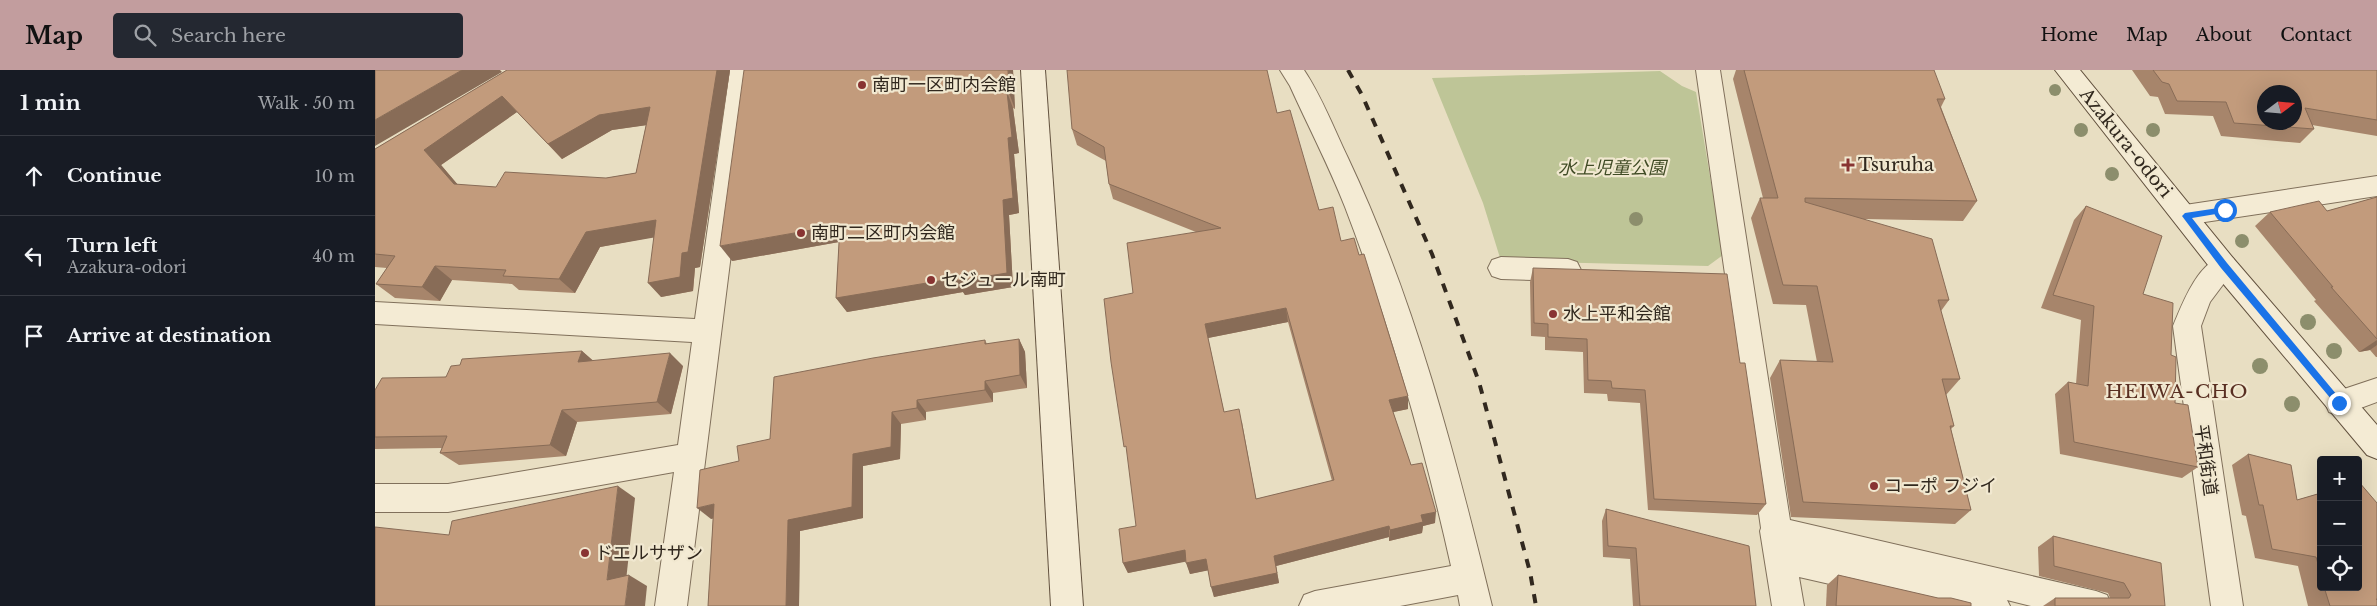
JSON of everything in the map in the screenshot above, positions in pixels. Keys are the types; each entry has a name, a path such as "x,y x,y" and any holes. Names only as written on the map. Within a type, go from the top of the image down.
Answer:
{"street":[{"path":"671,606 742,70"},
{"path":"1033,70 1067,606"},
{"path":"1292,70 1301,84 1357,205 1391,296 1445,473 1473,592 1315,606"},
{"path":"1708,70 1788,606"},
{"name":"Azakura-odori","path":"2067,70 2224,266 2377,446"},
{"path":"2185,216 2377,186"},
{"name":"平和街道","path":"2224,266 2199,296 2187,326 2227,606"},
{"path":"1501,268 1595,271"},
{"path":"1711,275 1740,276"},
{"path":"375,313 708,331"},
{"path":"2339,403 2377,390"},
{"path":"375,498 448,498 692,456"},
{"path":"1778,545 1906,574 2008,600 2096,606"}],"green space":[{"name":"水上児童公園","path":"1660,71 1682,86 1696,92 1723,255 1708,266 1501,261 1483,203 1432,78"}],"building":[{"path":"375,70 462,70 375,120"},
{"path":"507,70 717,70 688,252 682,253 680,277 648,283 656,220 586,232 559,279 503,276 506,270 435,266 422,287 376,284 395,256 375,254 375,149","holes":["502,96 548,144 599,115 650,107 636,173 606,178 505,172 496,187 454,184 424,150"]},
{"path":"744,70 1008,70 1009,93 1007,92 1012,137 1008,138 1013,198 1003,200 1007,273 957,281 957,278 836,298 840,225 720,246"},
{"path":"1067,70 1267,70 1277,113 1290,110 1319,210 1333,207 1341,241 1354,238 1359,255 1364,254 1408,396 1389,400 1411,465 1422,463 1436,512 1421,515 1423,522 1390,530 1389,526 1274,556 1277,573 1211,587 1206,559 1186,563 1185,550 1123,563 1119,529 1136,526 1126,446 1124,447 1111,362 1104,299 1133,293 1127,243 1221,228 1109,184 1104,147 1072,129","holes":["1286,308 1334,480 1256,499 1239,409 1224,412 1205,324"]},
{"path":"1744,70 1934,70 1945,99 1937,99 1977,201 1805,198 1805,202 1932,239 1949,300 1938,300 1960,379 1942,379 1954,426 1950,426 1971,510 1803,502 1780,360 1833,362 1817,286 1783,285 1760,198 1778,198"},
{"path":"2153,70 2377,70 2377,120 2305,108 2314,129 2302,128 2302,85 2257,85 2257,125 2234,123 2226,102 2177,101 2169,84 2162,82"},
{"path":"2377,197 2377,339 2331,287 2333,287 2270,212 2319,201 2327,211"},
{"path":"2086,206 2162,236 2143,294 2173,303 2171,355 2176,357 2175,403 2188,405 2198,467 2074,442 2068,382 2088,386 2094,306 2053,295"},
{"path":"1533,268 1727,274 1740,363 1745,363 1766,504 1654,499 1645,390 1612,388 1611,381 1588,380 1587,339 1548,337 1548,324 1534,323"},
{"path":"1019,339 1020,375 985,381 985,390 917,400 917,408 892,412 891,447 853,454 852,507 788,520 786,606 708,606 714,504 697,508 700,470 739,461 737,446 770,439 774,377 873,358 985,340 985,344"},
{"path":"582,351 578,362 670,353 657,402 562,410 550,445 440,453 447,436 375,437 375,390 382,378 446,377 451,366 460,365 462,359"},
{"path":"2248,454 2291,465 2297,500 2317,494 2317,560 2316,557 2272,549 2263,505 2259,505"},
{"path":"618,486 607,580 629,575 625,606 375,606 375,527 449,535 452,521"},
{"path":"2362,486 2377,503 2377,606 2330,606 2325,591 2362,591"},
{"path":"1606,509 1749,546 1756,606 1640,606 1636,548 1608,546"},
{"path":"2053,536 2161,563 2165,606 2055,606 2055,598 2129,598 2131,595 2124,583 2054,566"},
{"path":"1838,575 1938,598 1951,598 1971,603 1971,606 1836,606"}],"railway":[{"path":"1348,70 1362,95 1432,254 1479,382 1530,572 1536,606"}],"place":[{"name":"南町一区町内会館","path":"862,85"},
{"name":"Tsuruha","path":"1848,165"},
{"name":"南町二区町内会館","path":"801,233"},
{"name":"セジュール南町","path":"931,280"},
{"name":"水上平和会館","path":"1553,314"},
{"name":"コーポ フジイ","path":"1874,486"},
{"name":"ドエルサザン","path":"585,553"}],"district":[{"name":"HEIWA-CHO","path":"2177,391"}],"route":[{"path":"2225,210 2185,216 2224,266 2339,403"}]}
